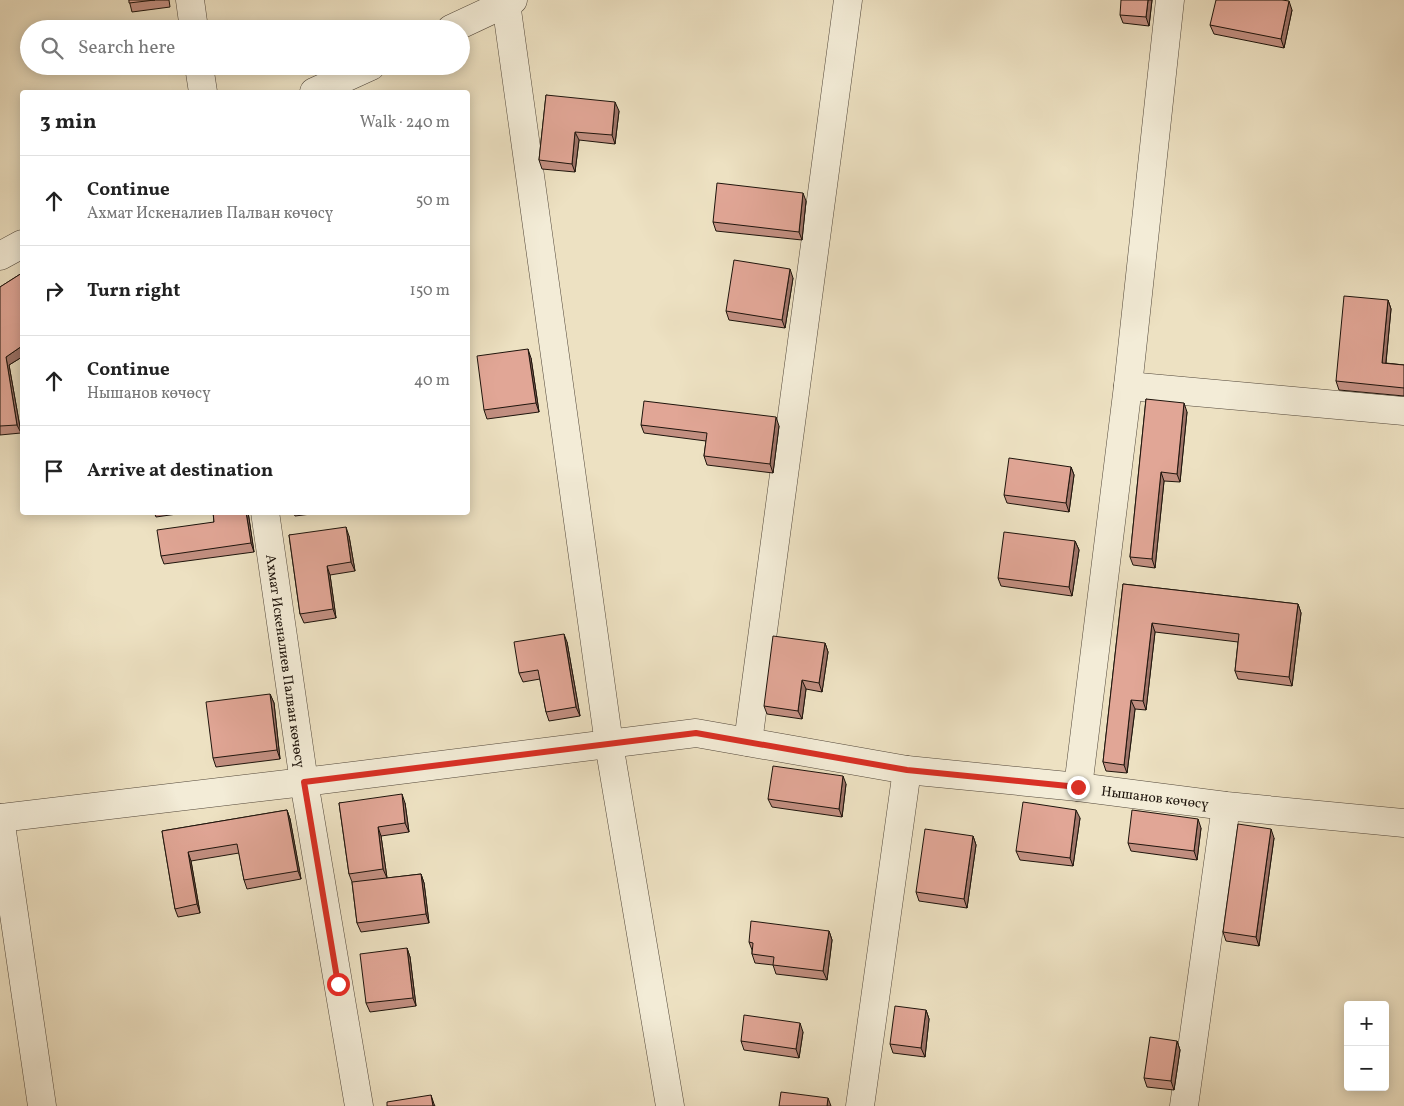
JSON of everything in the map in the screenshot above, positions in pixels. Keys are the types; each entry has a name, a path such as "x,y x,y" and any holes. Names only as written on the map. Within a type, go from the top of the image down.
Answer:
{"street":[{"path":"190,0 193,20"},
{"path":"748,742 848,0"},
{"path":"1078,787 1128,386 1170,0"},
{"path":"470,20 510,2 609,744 670,1106"},
{"path":"200,75 203,90"},
{"path":"318,90 351,75"},
{"path":"0,256 20,245"},
{"path":"1128,386 1404,411"},
{"name":"Ахмат Искеналиев Палван көчөсү","path":"265,515 304,782 358,1106"},
{"name":"Нышанов көчөсү","path":"0,818 696,733 907,770 1078,787 1226,806 1404,823"},
{"path":"860,1106 907,770"},
{"path":"1184,1106 1226,806"},
{"path":"0,818 42,1106"}],"building":[{"path":"129,0 155,0 129,3"},
{"path":"1121,0 1148,0 1146,17 1120,15"},
{"path":"1216,0 1289,1 1281,39 1210,25"},
{"path":"546,95 615,102 612,135 575,132 572,164 539,160"},
{"path":"717,183 803,193 799,232 713,222"},
{"path":"734,260 790,269 782,320 726,311"},
{"path":"20,274 20,347 6,357 17,425 0,426 0,287"},
{"path":"1344,296 1388,300 1382,363 1404,365 1404,388 1336,381"},
{"path":"528,349 536,403 484,410 477,356"},
{"path":"1146,399 1184,403 1177,474 1161,472 1152,559 1130,557"},
{"path":"644,401 776,417 770,464 704,456 707,433 641,425"},
{"path":"1009,458 1071,467 1066,503 1004,495"},
{"path":"213,515 246,515 251,543 161,556 157,530 214,522"},
{"path":"346,527 351,562 327,566 333,609 300,614 289,535"},
{"path":"1004,532 1075,541 1069,587 998,578"},
{"path":"1123,584 1298,604 1289,677 1235,671 1239,634 1152,623 1143,701 1131,700 1124,765 1103,762"},
{"path":"564,634 576,707 546,712 538,670 519,673 514,642"},
{"path":"773,636 825,643 819,683 802,680 798,711 764,706"},
{"path":"270,694 277,750 213,758 206,702"},
{"path":"773,766 843,776 839,809 768,799"},
{"path":"402,794 405,823 378,827 383,869 349,874 339,803"},
{"path":"1023,802 1076,810 1070,858 1016,851"},
{"path":"287,810 298,871 244,880 237,844 188,852 197,904 175,909 162,831"},
{"path":"1132,810 1198,819 1194,851 1128,843"},
{"path":"1238,824 1271,829 1256,937 1223,932"},
{"path":"925,829 973,836 964,899 916,892"},
{"path":"421,874 426,914 357,923 352,882"},
{"path":"751,921 829,931 823,971 773,965 774,957 752,954 753,943 749,942"},
{"path":"407,948 413,998 366,1003 360,954"},
{"path":"895,1006 926,1010 921,1048 890,1044"},
{"path":"744,1015 800,1023 796,1049 741,1041"},
{"path":"1150,1037 1177,1041 1171,1081 1144,1078"},
{"path":"781,1092 828,1098 827,1106 779,1106"},
{"path":"431,1095 433,1106 387,1106 387,1102"}],"route":[{"path":"338,984 304,782 696,733 907,770 1078,787"}]}
